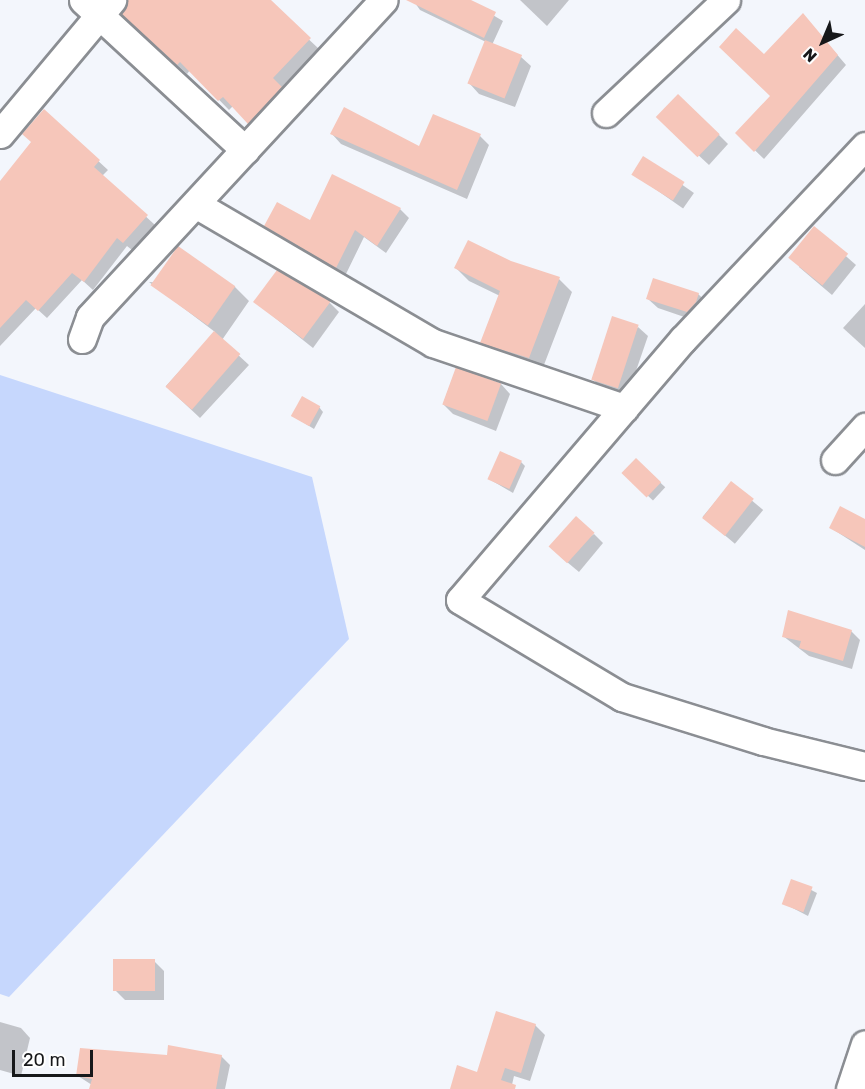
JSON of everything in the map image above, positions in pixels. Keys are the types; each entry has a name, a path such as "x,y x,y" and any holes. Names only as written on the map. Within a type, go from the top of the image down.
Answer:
{"street":[{"path":"82,339 90,317 384,0"},
{"path":"606,112 726,0"},
{"path":"0,134 98,5 245,150"},
{"path":"865,146 683,339 460,600 622,698 764,741 865,766"},
{"path":"197,204 433,343 624,408"},
{"path":"835,460 865,427"},
{"path":"850,1089 865,1044"}],"shaded area":[{"path":"0,375 312,477 349,639 9,997 0,994"}],"building":[{"path":"127,0 271,0 311,38 273,78 282,87 248,124 223,97 218,101 180,62 177,65 121,14"},
{"path":"406,0 471,0 496,12 484,38"},
{"path":"803,13 838,55 754,152 735,133 770,96 719,47 736,28 764,54"},
{"path":"485,40 522,55 504,99 467,84"},
{"path":"678,94 720,134 697,157 656,117"},
{"path":"344,107 419,146 433,114 481,134 457,190 330,134"},
{"path":"44,109 100,160 94,167 148,215 123,243 117,238 84,282 72,273 38,311 26,300 0,328 0,181 31,142 22,134"},
{"path":"643,156 685,182 673,201 631,175"},
{"path":"332,174 401,208 377,246 355,230 336,268 264,226 277,202 310,220"},
{"path":"814,226 848,254 822,286 788,258"},
{"path":"468,240 511,261 560,277 529,358 480,343 500,291 454,268"},
{"path":"178,246 235,286 208,325 150,285"},
{"path":"277,270 331,301 303,339 253,302"},
{"path":"653,278 699,293 696,302 687,312 646,299"},
{"path":"612,316 639,325 618,388 591,380"},
{"path":"214,331 240,354 192,410 165,387"},
{"path":"456,367 501,383 487,421 442,405"},
{"path":"302,396 320,406 309,426 291,416"},
{"path":"500,451 522,461 509,489 487,479"},
{"path":"636,458 661,482 647,497 621,473"},
{"path":"731,481 754,499 725,536 702,518"},
{"path":"840,506 865,519 865,547 829,528"},
{"path":"576,516 595,533 567,563 549,546"},
{"path":"788,610 852,630 843,661 799,648 801,641 782,637"},
{"path":"791,879 813,887 803,912 782,904"},
{"path":"113,959 155,959 155,991 113,991"},
{"path":"496,1011 536,1024 521,1073 505,1068 501,1080 516,1085 515,1089 450,1089 457,1065 477,1072"},
{"path":"168,1045 222,1055 216,1089 89,1089 92,1079 76,1076 80,1048 167,1055"}]}
